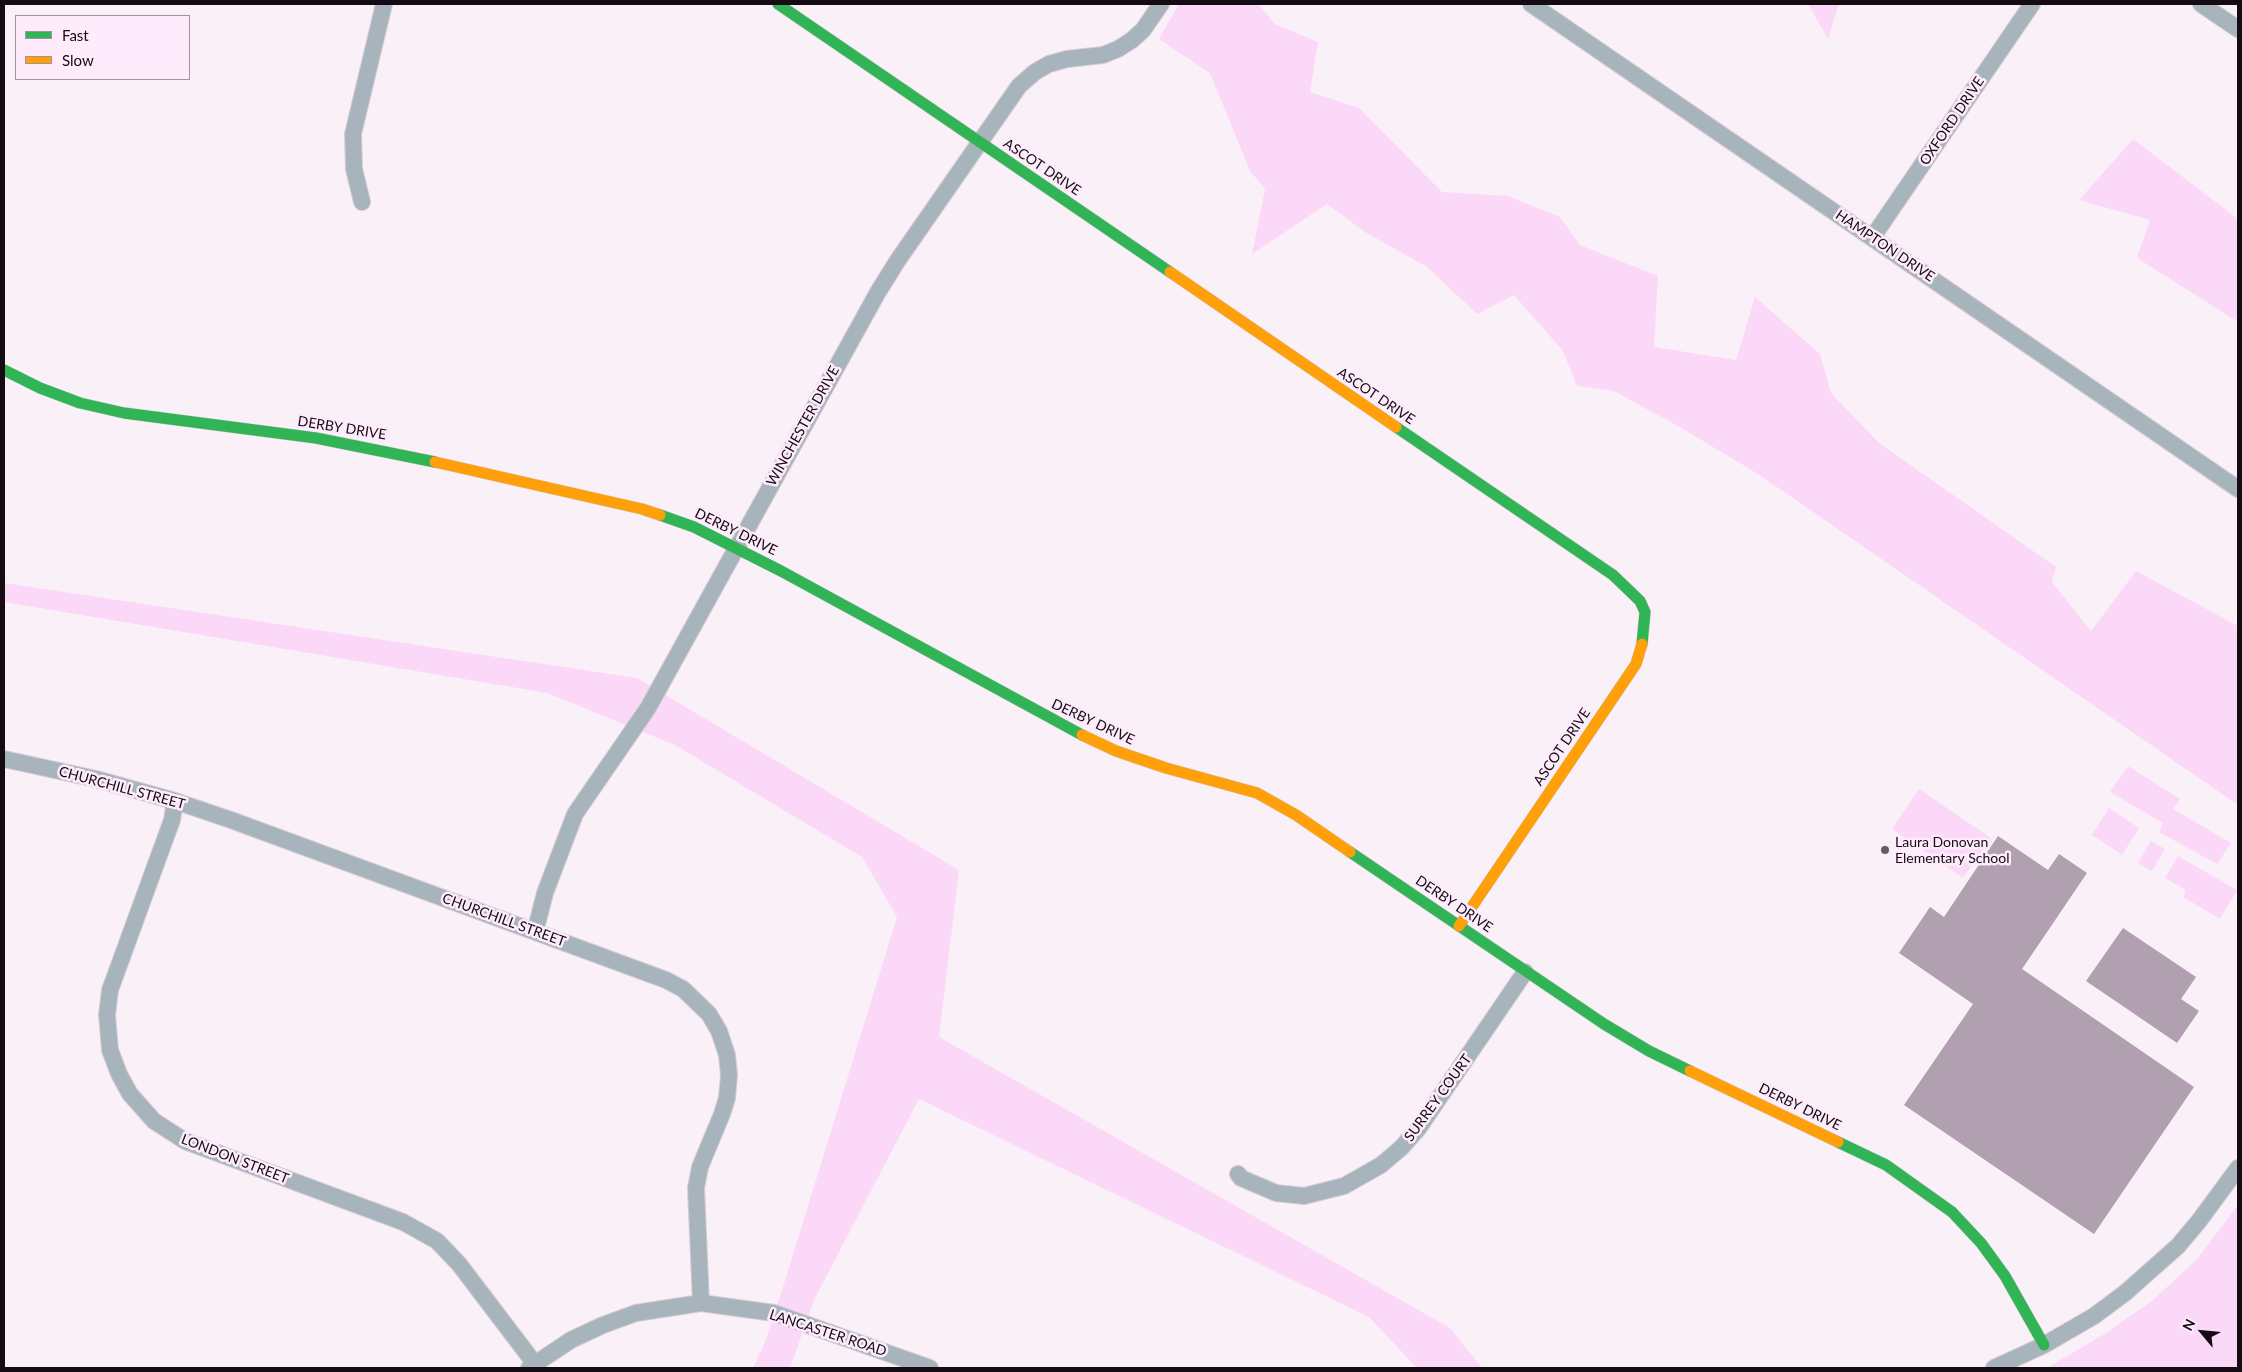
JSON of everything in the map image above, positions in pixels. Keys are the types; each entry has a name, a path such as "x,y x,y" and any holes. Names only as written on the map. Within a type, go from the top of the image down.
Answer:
{"street":[{"path":"362,202 354,169 353,134 384,4"},
{"name":"ASCOT DRIVE","path":"778,4 1613,576 1640,601 1645,612 1644,639 1636,664 1459,926"},
{"name":"WINCHESTER DRIVE","path":"535,932 545,893 575,814 648,708 878,292 979,142 1019,86 1034,72 1049,64 1067,59 1103,55 1118,49 1143,30 1161,4"},
{"name":"HAMPTON DRIVE","path":"1531,4 2238,489"},
{"name":"OXFORD DRIVE","path":"1872,238 2032,4"},
{"path":"2201,4 2238,29"},
{"name":"DERBY DRIVE","path":"4,370 40,388 80,403 124,413 316,438 386,451 642,508 694,527 736,548 1070,730 1116,750 1166,768 1236,786 1277,803 1525,972 1649,1051 1886,1165 1921,1188 1952,1212 1981,1243 2005,1276 2044,1345"},
{"name":"CHURCHILL STREET","path":"4,759 96,779 175,801 666,980 683,989 698,1002 718,1031 727,1055 729,1075 727,1098 700,1167 696,1188 700,1303"},
{"name":"LONDON STREET","path":"175,801 172,820 110,990 107,1016 110,1050 119,1074 130,1094 154,1121 185,1141 403,1222 437,1241 459,1264 532,1366"},
{"name":"SURREY COURT","path":"1238,1174 1241,1178 1276,1194 1304,1196 1344,1186 1381,1165 1401,1148 1418,1129 1525,972"},
{"path":"1994,1368 2044,1345 2094,1316 2154,1269 2199,1221 2238,1168"},
{"name":"LANCASTER ROAD","path":"532,1366 571,1340 602,1325 636,1313 700,1303 774,1313 930,1368"}],"shaded area":[{"path":"1179,4 1258,4 1275,24 1318,42 1310,92 1359,108 1442,192 1508,196 1560,217 1580,245 1658,276 1654,347 1736,360 1755,297 1820,354 1831,393 1879,443 2056,567 2052,582 2091,631 2136,571 2238,626 2238,805 1758,474 1678,426 1614,391 1577,386 1563,351 1514,295 1477,314 1427,267 1365,232 1327,204 1252,254 1265,189 1250,171 1210,73 1159,39"},
{"path":"1808,4 1839,4 1828,39"},
{"path":"2133,139 2238,219 2238,322 2137,258 2150,220 2079,200"},
{"path":"4,583 637,678 959,870 939,1037 1450,1328 1482,1368 1417,1368 1369,1317 919,1099 814,1300 790,1368 753,1368 765,1342 783,1287 897,917 862,857 675,745 547,693 4,602"},
{"path":"2128,766 2180,799 2173,809 2231,843 2217,864 2159,832 2163,823 2110,792"},
{"path":"1919,789 1991,838 1963,878 1892,829"},
{"path":"2109,808 2139,828 2122,855 2092,835"},
{"path":"2151,841 2165,849 2152,871 2138,863"},
{"path":"2178,856 2237,890 2220,919 2183,897 2186,890 2165,878"},
{"path":"2238,1205 2238,1368 2047,1368 2106,1333 2153,1300 2197,1259"}],"building":[{"path":"1998,836 2048,870 2059,854 2087,873 2022,969 2194,1087 2094,1234 1904,1105 1973,1004 1899,953 1930,907 1944,917"},
{"path":"2123,928 2196,977 2181,999 2199,1011 2177,1043 2086,981"}],"traffic: fast":[{"path":"778,4 1170,272"},
{"path":"4,370 40,388 80,403 124,413 316,438 435,462"},
{"path":"1396,427 1613,575 1640,601 1645,612 1642,644"},
{"path":"660,515 694,527 781,571 1082,735"},
{"path":"1350,852 1604,1024 1649,1051 1690,1071"},
{"path":"1838,1142 1886,1165 1952,1212 1981,1243 2005,1276 2044,1345"}],"traffic: slow":[{"path":"1170,272 1396,427"},
{"path":"435,462 642,509 660,515"},
{"path":"1459,926 1636,664 1642,644"},
{"path":"1082,735 1116,751 1166,768 1257,793 1296,815 1350,852"},
{"path":"1690,1071 1838,1142"}],"place":[{"name":"Laura Donovan Elementary School","path":"1885,850"}]}
